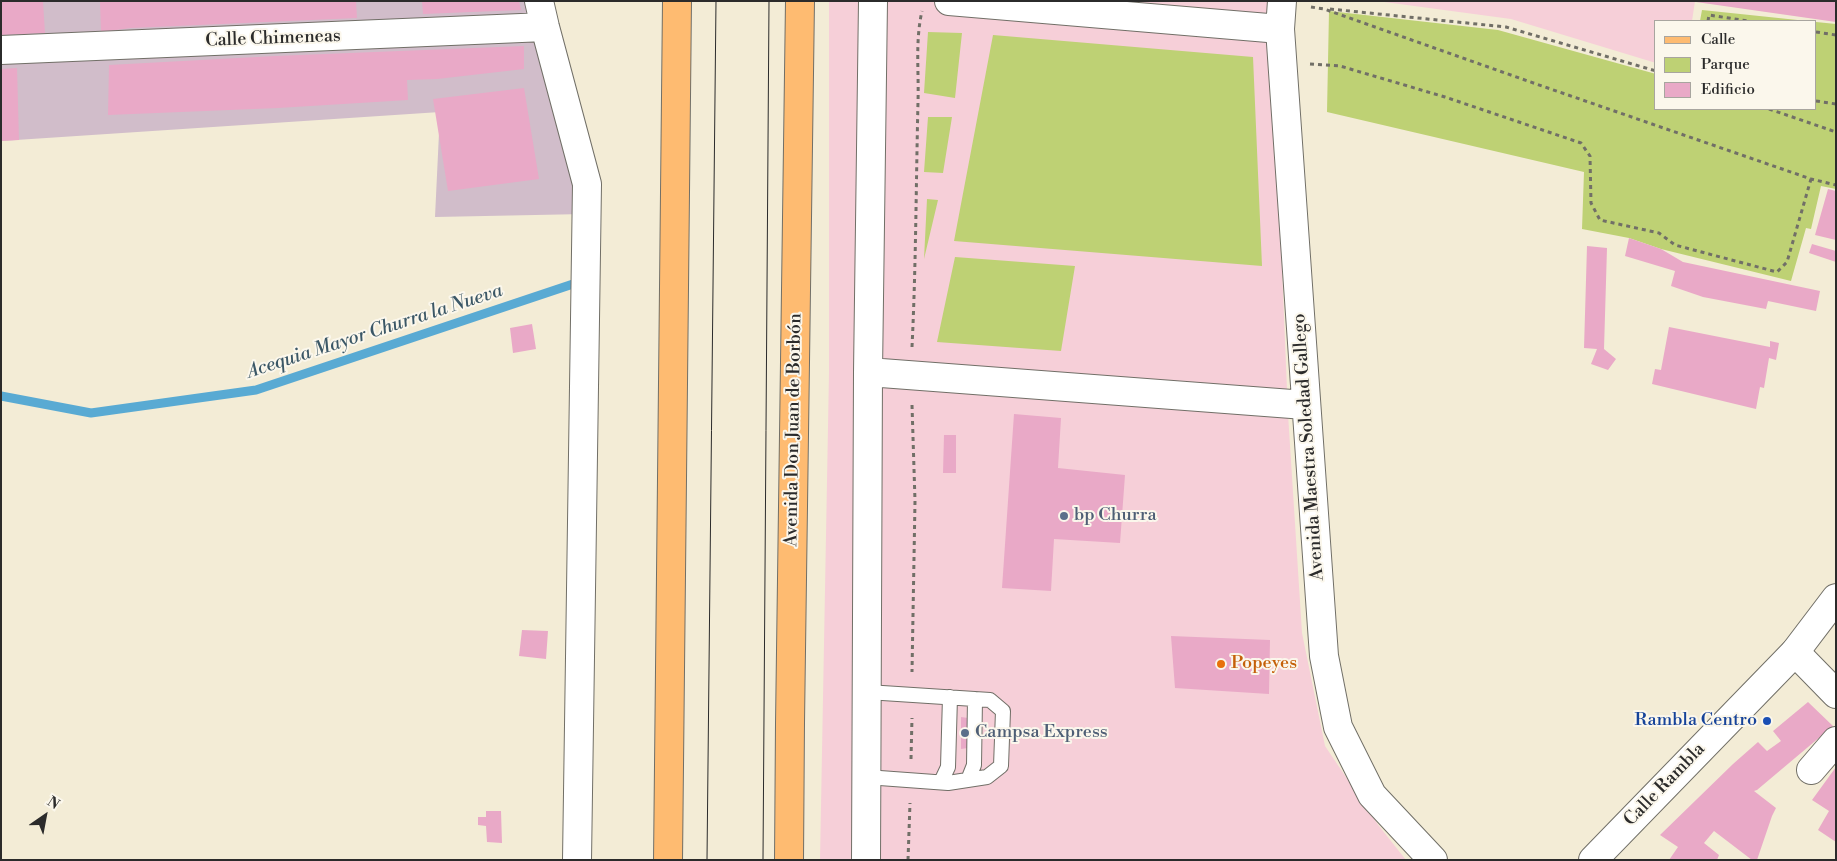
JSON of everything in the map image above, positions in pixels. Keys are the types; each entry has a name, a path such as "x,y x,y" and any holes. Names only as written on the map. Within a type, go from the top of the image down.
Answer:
{"main road":[{"path":"668,860 677,1"},
{"name":"Avenida Don Juan de Borbón","path":"789,860 800,1"}],"street":[{"path":"539,1 588,184 577,860"},
{"path":"866,860 868,372 873,1"},
{"path":"949,1 1280,29"},
{"name":"Avenida Maestra Soledad Gallego","path":"1282,1 1280,29 1282,62 1324,656 1338,727 1372,795 1433,860"},
{"name":"Calle Chimeneas","path":"1,50 545,28"},
{"path":"868,372 1305,405"},
{"name":"Calle Rambla","path":"1592,860 1795,652 1836,598"},
{"path":"1795,652 1836,694"},
{"path":"1811,770 1836,741"}],"lane":[{"path":"866,692 990,700 1003,711 1001,766 987,777 941,782 866,777"},
{"path":"941,782 948,767 950,698"},
{"path":"968,780 974,764 975,699"}],"path":[{"path":"1282,1 1324,9 1506,27 1654,70"},
{"path":"908,860 911,780 914,501 911,375 918,180 918,36 923,7"},
{"path":"1324,9 1551,90 1836,186"},
{"path":"1708,20 1709,15 1742,20"},
{"path":"1817,32 1836,35"},
{"path":"1282,62 1340,66 1445,97 1581,143 1590,156 1591,203 1600,220 1659,233 1676,245 1777,272 1787,262 1811,179"},
{"path":"1817,101 1836,104"},
{"path":"1772,110 1836,132"}],"shaded area":[{"path":"1,1 533,1 585,214 435,217 440,112 1,141"},
{"path":"829,1 1271,1 1288,414 1302,633 1325,746 1379,826 1406,860 820,860 829,373"},
{"path":"1377,1 1695,1 1692,20 1654,20 1654,62 1511,19"}],"green space":[{"path":"1702,10 1797,20 1700,20"},
{"path":"1329,11 1498,30 1654,73 1654,110 1817,110 1817,22 1836,24 1836,189 1821,186 1811,229 1806,228 1791,281 1661,249 1629,238 1582,229 1584,172 1327,112"},
{"path":"928,32 962,33 955,98 924,93"},
{"path":"993,35 1253,57 1262,266 954,241"},
{"path":"928,117 952,117 943,173 924,172"},
{"path":"927,199 938,200 924,259"},
{"path":"955,257 1075,266 1061,351 937,342"}],"building":[{"path":"1,1 43,2 45,33 1,35"},
{"path":"100,1 356,1 357,18 131,28 101,32"},
{"path":"422,1 519,1 521,10 423,14"},
{"path":"1836,1 1836,22 1696,2"},
{"path":"524,46 524,69 437,79 407,80 408,100 108,115 109,65"},
{"path":"17,68 19,140 1,141 1,69"},
{"path":"524,88 539,179 448,191 433,99"},
{"path":"1828,189 1836,191 1836,240 1815,235"},
{"path":"1629,238 1661,249 1683,262 1820,291 1816,311 1768,301 1766,309 1703,297 1671,286 1675,271 1625,256"},
{"path":"1812,244 1836,251 1836,262 1809,253"},
{"path":"1587,246 1607,248 1604,349 1616,359 1608,370 1591,364 1597,349 1584,348"},
{"path":"532,324 536,349 513,353 510,328"},
{"path":"1669,327 1770,347 1770,341 1779,343 1776,360 1769,358 1764,388 1760,387 1756,409 1652,384 1655,369 1661,370"},
{"name":"bp Churra","path":"1014,414 1061,418 1058,468 1125,475 1120,543 1054,539 1051,591 1002,588"},
{"path":"944,435 956,435 956,473 943,473"},
{"path":"522,630 548,631 546,659 519,656"},
{"name":"Popeyes","path":"1171,636 1270,640 1269,694 1175,688"},
{"path":"1808,702 1833,726 1754,791 1776,808 1757,860 1752,860 1714,831 1704,843 1719,855 1717,860 1669,860 1678,847 1660,835 1758,742 1767,751 1781,741 1773,731"},
{"name":"Campsa Express","path":"961,717 968,718 968,748 961,749"},
{"path":"1836,767 1836,842 1818,830 1829,811 1812,800"},
{"path":"486,811 501,811 502,843 487,842 486,826 478,825 478,817 486,817"}],"waterway":[{"name":"Acequia Mayor Churra la Nueva","path":"1,396 91,413 256,390 579,282"}],"tram line":[{"path":"707,860 716,1"},
{"path":"763,860 769,1"}],"place":[{"name":"bp Churra","path":"1064,516"},
{"name":"Popeyes","path":"1221,664"},
{"name":"Rambla Centro","path":"1767,721"},
{"name":"Campsa Express","path":"965,733"}]}
